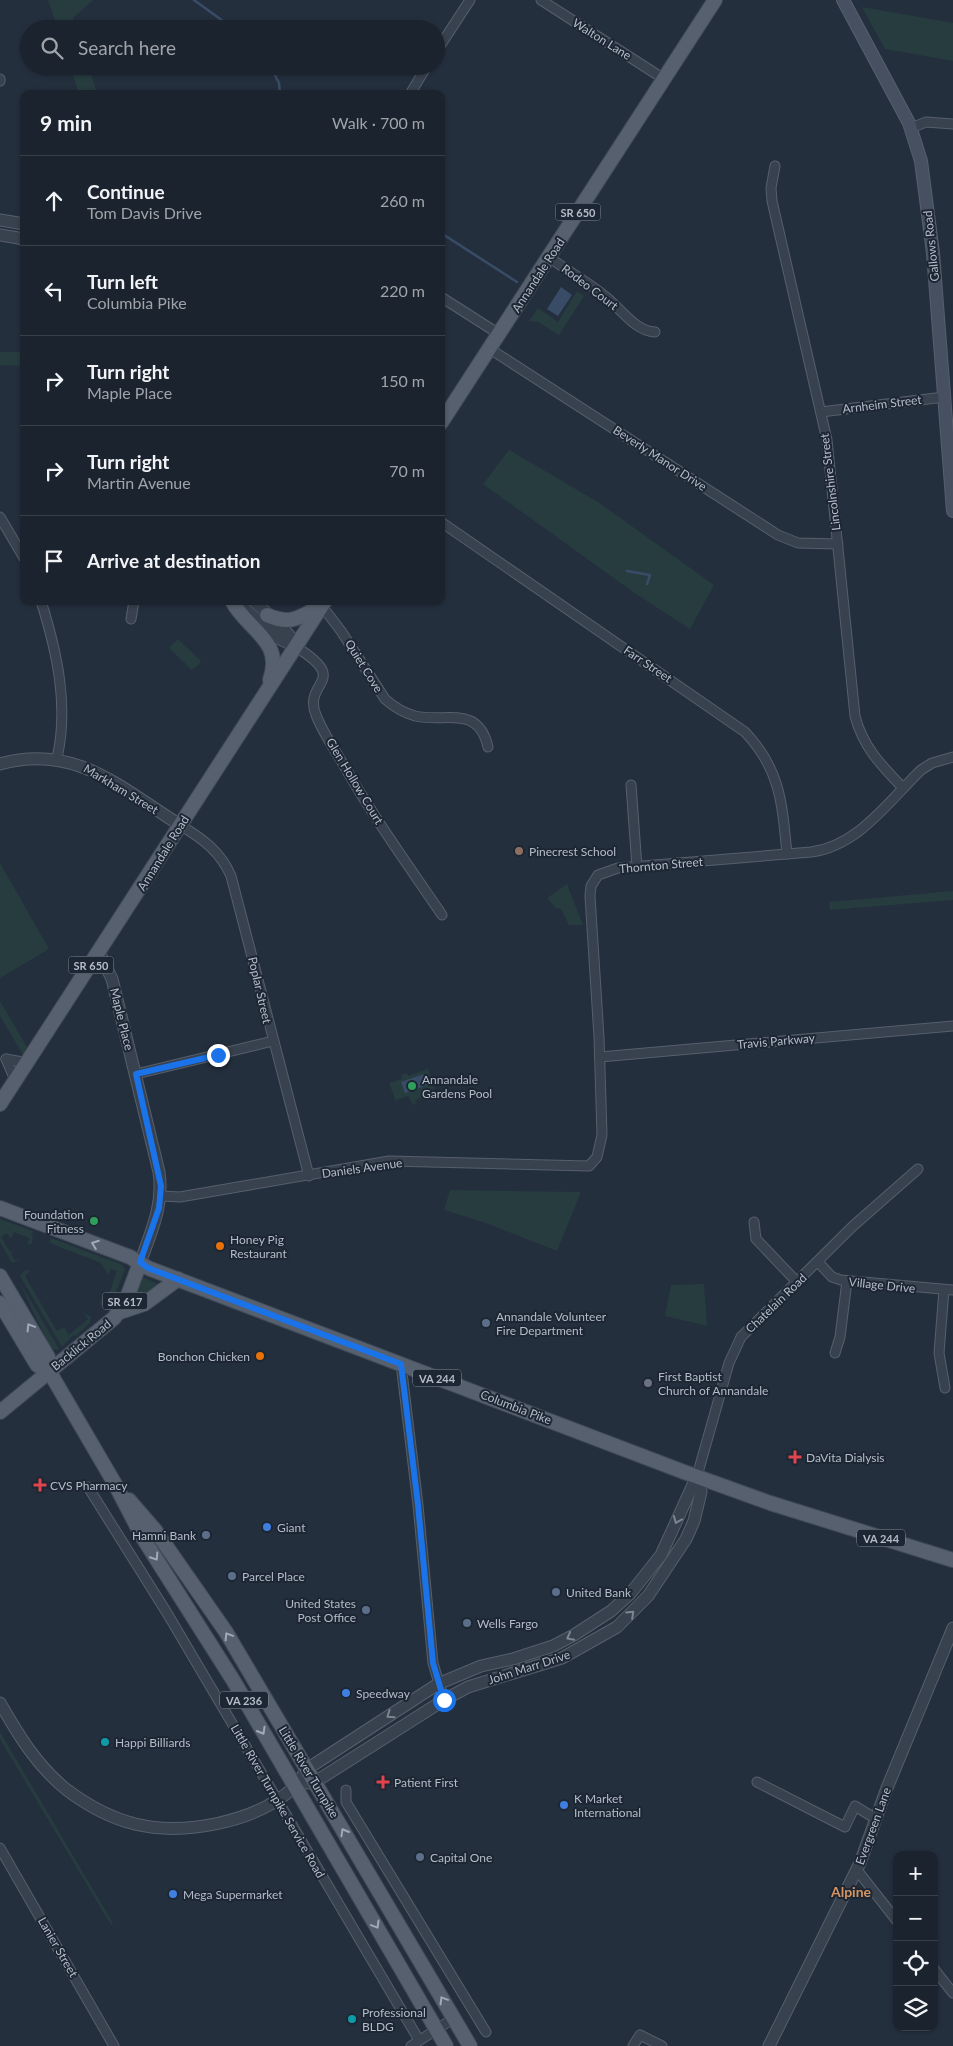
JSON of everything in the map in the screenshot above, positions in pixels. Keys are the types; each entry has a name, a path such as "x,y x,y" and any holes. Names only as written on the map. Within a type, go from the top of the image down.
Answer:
{"main road":[{"name":"Annandale Road","path":"445,415 490,349 715,0"},
{"name":"Gallows Road","path":"843,0 911,128 921,161 930,228 953,510"},
{"path":"235,605 244,619 271,649 275,663 265,696"},
{"path":"267,615 279,620 293,620 319,605"},
{"name":"Annandale Road","path":"0,1104 100,952 322,605"},
{"name":"Columbia Pike","path":"0,1208 140,1262 148,1268 770,1503 953,1560"},
{"name":"Backlick Road","path":"0,1412 120,1312 140,1262"},
{"name":"Little River Turnpike","path":"0,1276 48,1357 49,1371 115,1484 143,1538 193,1614 446,2046"},
{"path":"120,1312 144,1304 178,1279"},
{"name":"Little River Turnpike","path":"0,1303 37,1365 49,1371"},
{"name":"Little River Turnpike","path":"115,1484 155,1530 212,1611 470,2046"},
{"path":"193,1614 228,1655 235,1660 243,1661"}],"street":[{"path":"445,38 470,0"},
{"name":"Walton Lane","path":"541,0 664,79"},
{"path":"412,90 422,75"},
{"path":"911,128 926,122 953,124"},
{"name":"Lincolnshire Street","path":"775,166 771,188 772,201 821,412 828,452 855,716 859,730 872,754 903,788"},
{"path":"0,220 20,223"},
{"path":"0,235 20,238"},
{"name":"Rodeo Court","path":"549,257 606,296 631,320 647,332 655,332"},
{"path":"445,300 499,334"},
{"name":"Beverly Manor Drive","path":"490,349 778,535 798,543 838,544"},
{"name":"Arnheim Street","path":"821,412 944,397"},
{"path":"0,517 20,548"},
{"name":"Farr Street","path":"445,525 745,732 758,746 774,774 779,790 787,854"},
{"path":"42,605 61,686 62,736 57,758"},
{"path":"131,619 133,605"},
{"path":"242,605 258,622 278,638 296,647"},
{"path":"258,605 289,635 296,647"},
{"name":"Quiet Cove","path":"324,605 385,699 395,707 415,716 449,716 469,720 482,731 488,747"},
{"name":"Glen Hollow Court","path":"296,647 314,659 324,672 314,705 319,721 364,801 442,915"},
{"name":"Thornton Street","path":"594,1162 602,1135 591,886 594,880 604,871 823,851 847,841 932,763 953,757"},
{"name":"Markham Street","path":"0,764 25,759 57,758 86,767 180,825"},
{"path":"630,786 637,867"},
{"name":"Poplar Street","path":"180,825 211,845 226,864 244,920 308,1176"},
{"name":"Maple Place","path":"100,952 112,979 159,1172 161,1196 155,1224 140,1262"},
{"name":"Travis Parkway","path":"600,1057 953,1026"},
{"path":"136,1074 273,1041"},
{"path":"16,1082 6,1059 28,1063"},
{"name":"Daniels Avenue","path":"161,1196 180,1197 389,1162 566,1167 588,1166 594,1162"},
{"name":"Chatelain Road","path":"697,1476 729,1363 741,1337 853,1226 918,1168"},
{"path":"754,1222 756,1239 797,1282"},
{"name":"Village Drive","path":"818,1262 832,1277 847,1281 949,1290"},
{"path":"835,1353 841,1328 847,1281"},
{"path":"945,1388 939,1353 949,1290"},
{"path":"401,1364 418,1505 433,1663 444,1700"},
{"name":"John Marr Drive","path":"0,1703 29,1751 52,1777 83,1800 116,1817 136,1824 169,1827 211,1825 254,1812 277,1800 295,1786 307,1769 438,1684 481,1666 513,1660 553,1646 611,1611 630,1594 661,1555 697,1476"},
{"name":"John Marr Drive","path":"295,1786 315,1782 444,1700 468,1687 562,1658 617,1627 648,1596 686,1539 694,1520 701,1492 697,1476"},
{"name":"Little River Turnpike Service Road","path":"88,1488 167,1613 277,1800 415,2043"},
{"name":"Evergreen Lane","path":"769,2046 857,1870 953,1628"},
{"path":"757,1782 845,1827 855,1806 876,1819"},
{"path":"346,1790 345,1799 355,1818 486,2032"},
{"name":"Lanier Street","path":"0,1848 114,2046"},
{"path":"857,1870 893,1916"},
{"path":"938,1974 953,1993"},
{"path":"415,2043 454,2018"},
{"path":"634,2046 640,2034 662,2046"}],"green space":[{"path":"48,0 93,0 73,18 74,20 55,20"},
{"path":"862,7 953,23 953,61 885,49"},
{"path":"73,75 92,75 96,90 78,90"},
{"path":"577,291 584,296 559,335 538,322 529,321 538,308 558,322"},
{"path":"0,352 20,352 20,366 0,365"},
{"path":"509,450 598,502 714,585 690,629 636,594 483,484"},
{"path":"178,639 201,662 192,670 169,648"},
{"path":"0,863 49,949 0,978"},
{"path":"567,884 583,925 569,925 561,909 556,908 547,898"},
{"path":"953,891 953,900 830,910 829,902"},
{"path":"0,1001 27,1047 23,1055 0,1016"},
{"name":"Annandale Gardens Pool","path":"428,1069 435,1088 415,1101 416,1104 413,1105 408,1096 396,1100 398,1107 389,1083 402,1079 401,1075 407,1073 408,1076"},
{"path":"450,1190 581,1192 557,1251 486,1223 444,1210"},
{"path":"0,1219 33,1231 32,1243 28,1245 29,1238 14,1232 11,1239 7,1233 1,1237 10,1252 15,1250 11,1253 14,1260 20,1259 12,1263 0,1242"},
{"path":"51,1238 123,1265 125,1270 110,1305 102,1308 100,1302 110,1291 117,1271 111,1269 108,1275 101,1263 52,1244 49,1242"},
{"path":"25,1270 30,1271 25,1276 57,1331 64,1327 69,1335 88,1319 84,1314 91,1316 90,1323 75,1336 73,1335 62,1347 20,1276"},
{"path":"142,1277 163,1286 137,1304 133,1302"},
{"path":"19,1281 59,1349 51,1349"},
{"path":"704,1284 707,1326 665,1316 671,1285"},
{"path":"0,1732 113,1923 111,1925 0,1739"}],"water":[{"path":"561,287 572,295 558,316 547,309"},
{"path":"424,1074 427,1085 405,1093 401,1082"}],"waterway":[{"path":"194,0 222,20"},
{"path":"275,75 279,83 280,90"},
{"path":"445,236 517,282"},
{"path":"627,571 650,575 647,584"}],"place":[{"name":"Pinecrest School","path":"519,851"},
{"name":"Annandale Gardens Pool","path":"412,1086"},
{"name":"Foundation Fitness","path":"94,1221"},
{"name":"Honey Pig Restaurant","path":"220,1246"},
{"name":"Annandale Volunteer Fire Department","path":"486,1323"},
{"name":"Bonchon Chicken","path":"260,1356"},
{"name":"First Baptist Church of Annandale","path":"648,1383"},
{"name":"DaVita Dialysis","path":"795,1457"},
{"name":"CVS Pharmacy","path":"40,1485"},
{"name":"Giant","path":"267,1527"},
{"name":"Hamni Bank","path":"206,1535"},
{"name":"Parcel Place","path":"232,1576"},
{"name":"United Bank","path":"556,1592"},
{"name":"United States Post Office","path":"366,1610"},
{"name":"Wells Fargo","path":"467,1623"},
{"name":"Speedway","path":"346,1693"},
{"name":"Happi Billiards","path":"105,1742"},
{"name":"Patient First","path":"383,1782"},
{"name":"K Market International","path":"564,1805"},
{"name":"Capital One","path":"420,1857"},
{"name":"Mega Supermarket","path":"173,1894"},
{"name":"Professional BLDG","path":"352,2019"}],"district":[{"name":"Alpine","path":"851,1891"}],"route":[{"path":"218,1055 136,1074 161,1186 161,1196 155,1224 140,1262 148,1268 401,1364 418,1505 433,1663 444,1700"}]}
